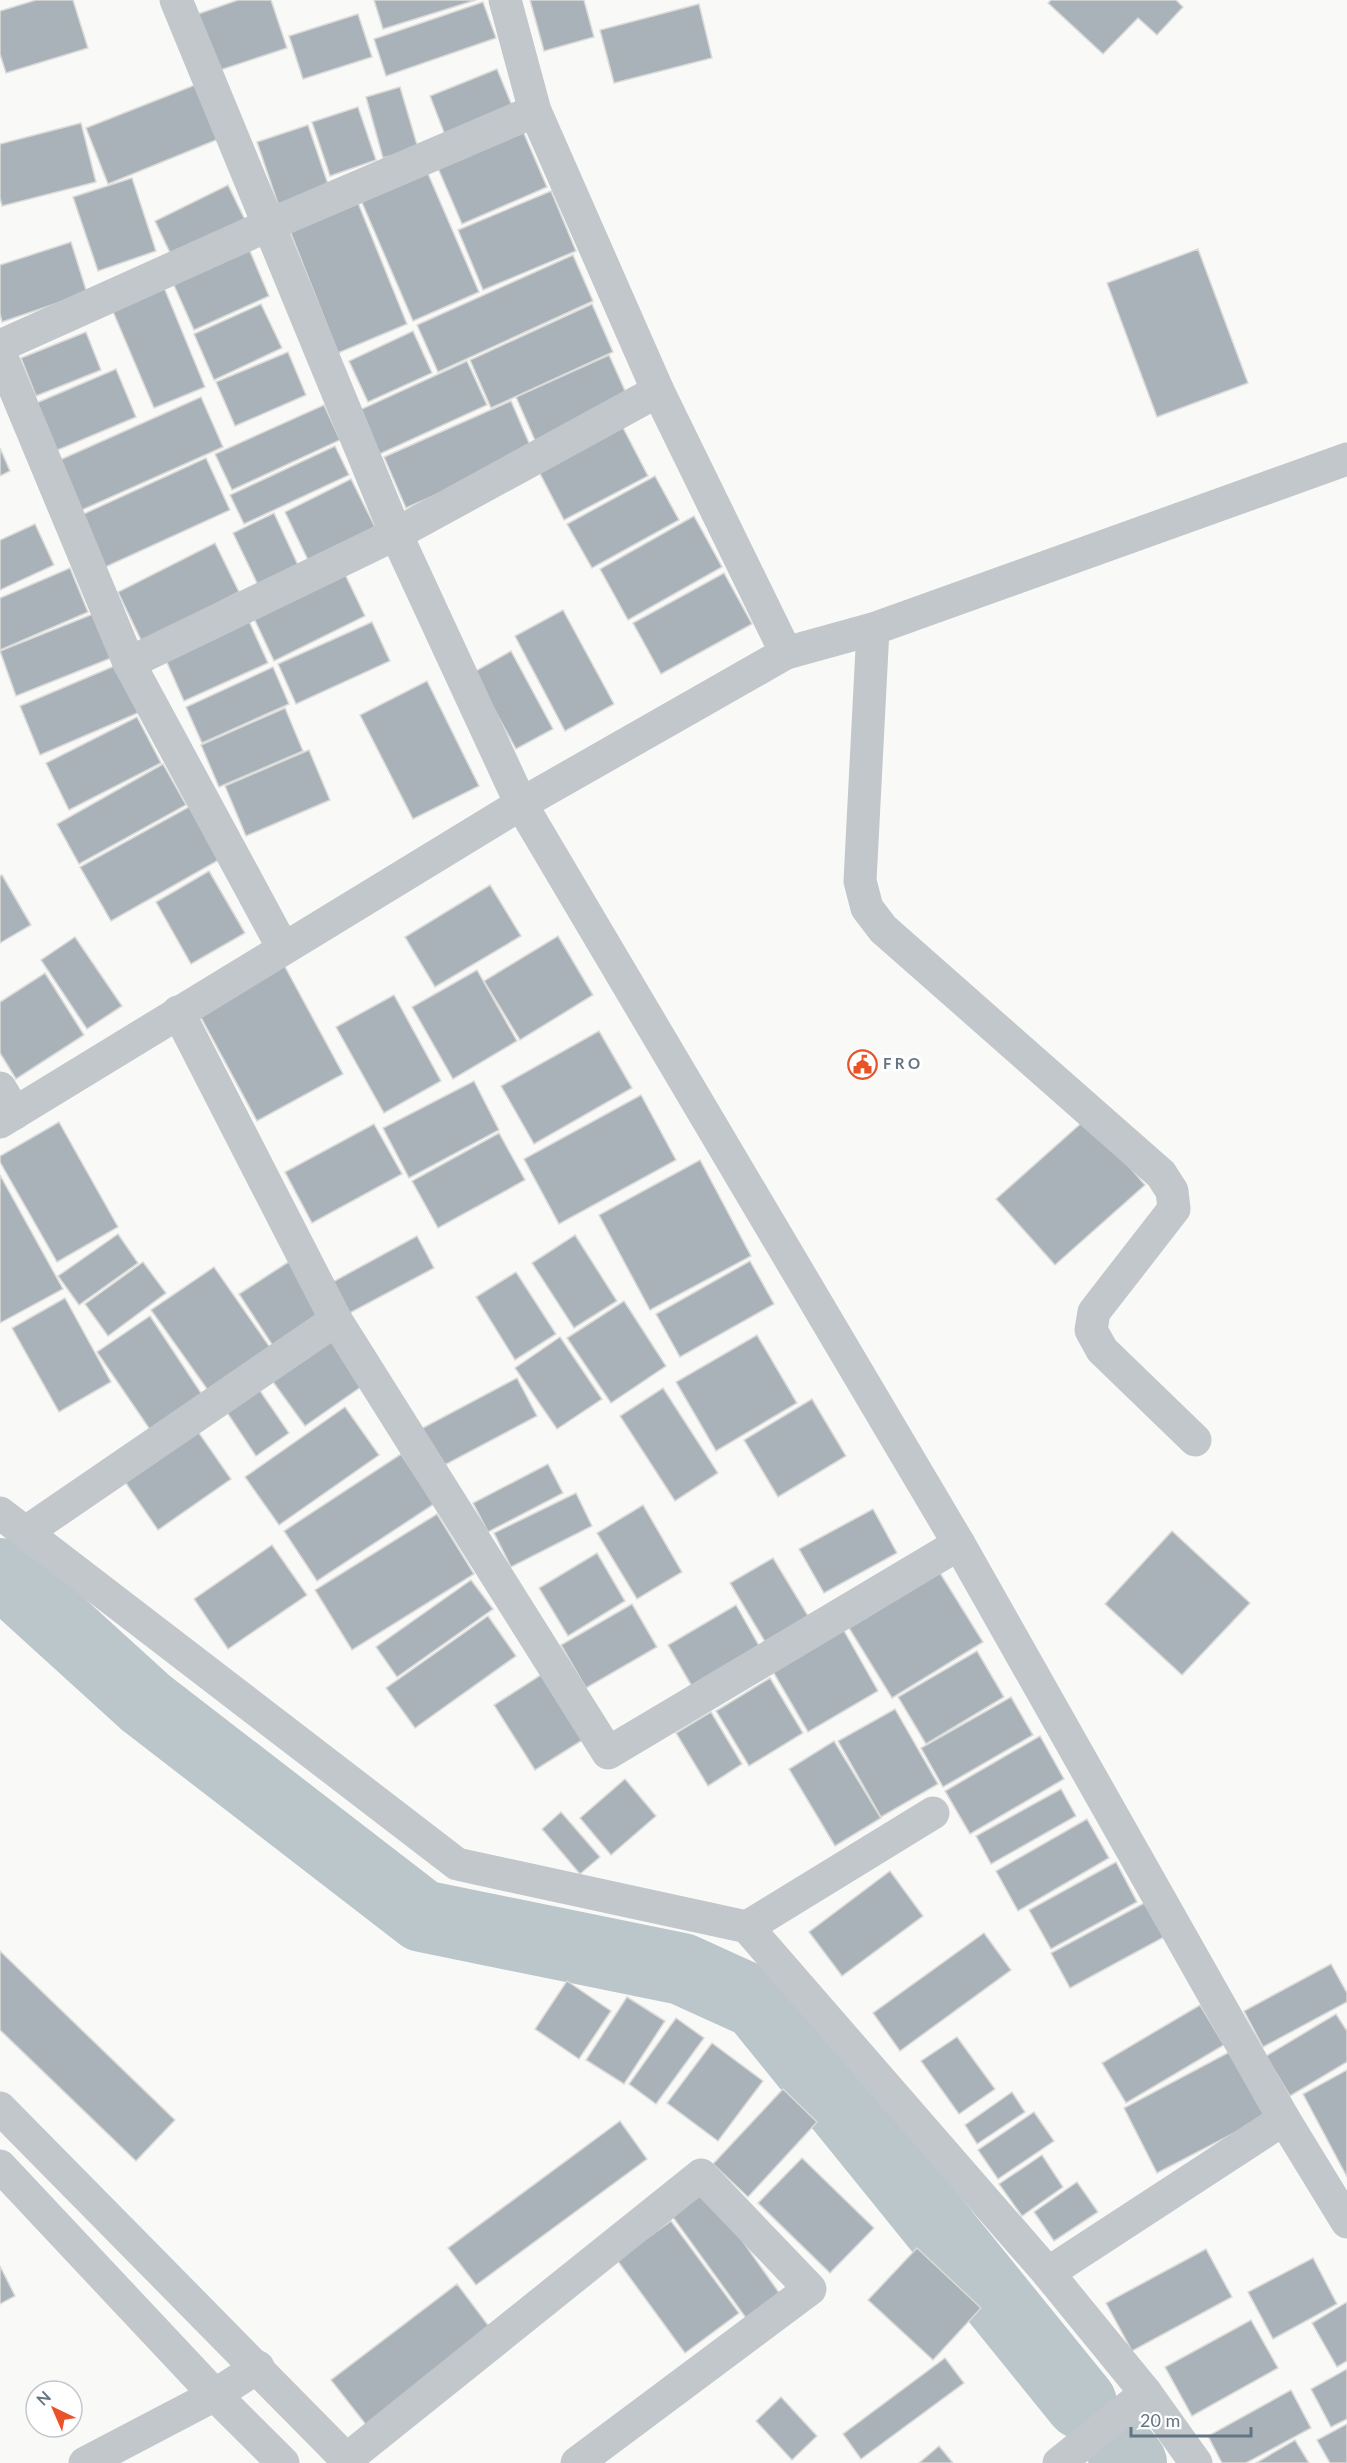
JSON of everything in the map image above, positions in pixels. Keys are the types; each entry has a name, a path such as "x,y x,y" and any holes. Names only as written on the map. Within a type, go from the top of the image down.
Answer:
{"street":[{"path":"176,0 396,534 521,804 958,1544 1284,2119 1347,2222"},
{"path":"505,0 535,111 658,391 786,653"},
{"path":"0,346 269,225 535,111"},
{"path":"0,353 129,663 283,948"},
{"path":"129,663 396,534 658,391"},
{"path":"5,1108 178,1012 521,804 786,653 873,628 1347,459"},
{"path":"873,628 860,881 867,908 883,929 1161,1174 1172,1191 1174,1209 1094,1312 1091,1330 1102,1350 1195,1440"},
{"path":"178,1012 336,1320 608,1753 958,1544"},
{"path":"26,1532 336,1320"},
{"path":"0,1513 458,1864 747,1927 1048,2273 1146,2393 1196,2463"},
{"path":"747,1927 933,1813"},
{"path":"0,2108 349,2461 701,2175 810,2289 578,2463"},
{"path":"1048,2273 1284,2119"},
{"path":"0,2166 215,2396 283,2463"},
{"path":"85,2463 215,2396 258,2367"},
{"path":"1059,2463 1146,2393"}],"building":[{"path":"36,0 73,0 88,48 6,73 0,54 0,11"},
{"path":"238,0 271,0 287,48 217,71 198,14"},
{"path":"374,0 476,0 383,29"},
{"path":"530,0 584,0 594,37 544,51"},
{"path":"1051,0 1176,0 1183,7 1157,35 1138,18 1103,54 1048,3"},
{"path":"483,2 496,38 386,76 374,39"},
{"path":"699,4 712,58 614,83 600,30"},
{"path":"358,14 372,57 303,79 289,36"},
{"path":"497,69 513,108 445,135 430,96"},
{"path":"200,83 221,138 108,184 86,128"},
{"path":"400,87 418,148 383,158 366,97"},
{"path":"358,107 376,160 330,176 312,122"},
{"path":"81,123 96,182 2,206 0,144"},
{"path":"308,125 329,187 278,204 257,142"},
{"path":"522,129 547,187 462,224 437,166"},
{"path":"426,169 479,292 413,321 360,198"},
{"path":"132,178 156,251 98,271 73,197"},
{"path":"228,185 247,224 173,259 155,221"},
{"path":"551,191 576,251 483,290 458,230"},
{"path":"356,198 407,324 338,353 288,226"},
{"path":"71,242 87,293 2,322 0,265"},
{"path":"249,249 269,296 194,330 173,283"},
{"path":"1198,249 1248,383 1157,417 1107,283"},
{"path":"573,255 593,301 438,372 417,325"},
{"path":"163,285 205,387 154,408 111,307"},
{"path":"261,304 282,348 214,380 194,334"},
{"path":"592,304 613,352 491,408 470,360"},
{"path":"413,331 432,373 368,402 349,361"},
{"path":"86,332 101,370 36,396 21,358"},
{"path":"288,352 306,395 235,426 216,382"},
{"path":"609,355 630,402 537,445 516,397"},
{"path":"467,361 487,405 373,457 353,413"},
{"path":"116,369 136,417 53,452 34,404"},
{"path":"201,397 223,447 75,513 53,463"},
{"path":"511,401 533,452 406,508 384,457"},
{"path":"324,405 340,440 232,490 215,454"},
{"path":"619,420 648,476 564,520 535,464"},
{"path":"335,446 349,475 244,524 230,495"},
{"path":"0,448 10,471 0,476"},
{"path":"206,458 230,510 101,569 77,517"},
{"path":"655,476 679,520 592,568 567,524"},
{"path":"351,479 375,527 308,560 285,512"},
{"path":"274,513 298,565 258,585 233,533"},
{"path":"694,516 722,567 628,620 600,569"},
{"path":"35,524 54,565 0,590 0,540"},
{"path":"215,543 239,592 142,642 118,592"},
{"path":"341,566 365,616 274,661 250,610"},
{"path":"70,568 88,612 0,650 0,598"},
{"path":"724,573 752,624 661,674 633,623"},
{"path":"244,610 268,663 184,701 161,649"},
{"path":"563,610 614,704 565,731 515,636"},
{"path":"98,612 116,656 16,696 0,651"},
{"path":"372,622 390,661 296,704 278,664"},
{"path":"511,651 553,729 516,749 474,672"},
{"path":"126,661 147,709 40,755 20,706"},
{"path":"273,667 289,704 202,743 186,707"},
{"path":"427,681 479,786 413,819 360,715"},
{"path":"285,708 303,751 219,787 201,745"},
{"path":"137,717 161,763 69,810 46,763"},
{"path":"309,750 330,800 246,836 225,786"},
{"path":"163,764 186,805 79,864 57,824"},
{"path":"194,804 224,857 111,921 80,867"},
{"path":"209,871 245,933 191,964 156,902"},
{"path":"2,875 31,925 0,943 0,876"},
{"path":"490,885 521,936 435,987 405,937"},
{"path":"558,936 593,995 520,1040 484,981"},
{"path":"75,937 122,1006 87,1029 41,960"},
{"path":"284,965 343,1074 257,1121 198,1012"},
{"path":"477,970 517,1041 453,1079 412,1007"},
{"path":"45,973 84,1035 16,1079 0,1053 0,1002"},
{"path":"394,995 441,1081 384,1113 336,1027"},
{"path":"599,1031 632,1088 534,1144 501,1086"},
{"path":"474,1081 499,1130 409,1178 383,1128"},
{"path":"641,1095 676,1160 559,1224 524,1159"},
{"path":"1087,1118 1145,1185 1055,1265 996,1199"},
{"path":"59,1122 118,1227 57,1262 0,1162 0,1156"},
{"path":"374,1124 402,1174 312,1223 285,1172"},
{"path":"499,1133 525,1180 438,1228 412,1181"},
{"path":"700,1160 751,1256 650,1310 599,1215"},
{"path":"0,1175 63,1289 0,1323"},
{"path":"118,1234 138,1263 79,1305 58,1276"},
{"path":"575,1235 617,1301 574,1328 532,1263"},
{"path":"417,1236 434,1268 346,1315 329,1284"},
{"path":"293,1259 329,1314 275,1349 239,1294"},
{"path":"750,1261 774,1304 680,1357 656,1314"},
{"path":"143,1262 166,1293 108,1336 85,1304"},
{"path":"214,1267 274,1353 212,1396 151,1310"},
{"path":"516,1272 556,1334 515,1360 476,1297"},
{"path":"65,1298 111,1382 59,1412 12,1328"},
{"path":"624,1301 666,1366 611,1403 567,1338"},
{"path":"150,1316 205,1399 153,1434 97,1352"},
{"path":"328,1332 365,1384 305,1426 268,1375"},
{"path":"757,1335 797,1403 716,1451 676,1382"},
{"path":"560,1337 602,1399 557,1429 515,1368"},
{"path":"517,1378 537,1416 437,1469 417,1431"},
{"path":"256,1385 289,1433 256,1456 224,1408"},
{"path":"663,1388 718,1473 675,1501 620,1416"},
{"path":"812,1399 846,1456 778,1497 744,1440"},
{"path":"345,1407 379,1455 279,1525 245,1477"},
{"path":"192,1423 231,1479 158,1530 119,1473"},
{"path":"401,1454 434,1504 317,1581 284,1531"},
{"path":"548,1464 563,1493 488,1532 473,1503"},
{"path":"576,1493 592,1526 511,1567 494,1533"},
{"path":"643,1505 682,1572 637,1599 597,1533"},
{"path":"873,1509 897,1553 824,1593 799,1549"},
{"path":"437,1514 474,1574 352,1650 315,1590"},
{"path":"1172,1531 1250,1603 1182,1675 1105,1604"},
{"path":"272,1545 307,1595 228,1649 194,1599"},
{"path":"597,1553 625,1601 568,1636 539,1588"},
{"path":"773,1558 810,1619 767,1645 730,1583"},
{"path":"940,1573 983,1642 892,1698 849,1628"},
{"path":"471,1580 493,1609 397,1677 376,1647"},
{"path":"632,1604 657,1647 586,1688 561,1645"},
{"path":"736,1605 762,1651 694,1690 668,1645"},
{"path":"488,1616 516,1656 415,1728 386,1688"},
{"path":"843,1629 878,1691 808,1732 772,1670"},
{"path":"977,1651 1004,1697 926,1744 898,1697"},
{"path":"547,1671 589,1736 535,1770 494,1705"},
{"path":"770,1678 803,1733 749,1766 716,1711"},
{"path":"1011,1697 1033,1735 943,1787 921,1748"},
{"path":"895,1709 938,1784 881,1817 838,1741"},
{"path":"711,1712 742,1764 708,1786 676,1733"},
{"path":"1040,1736 1064,1779 970,1834 945,1791"},
{"path":"834,1741 881,1818 835,1846 789,1769"},
{"path":"625,1779 656,1816 611,1855 580,1818"},
{"path":"1061,1789 1076,1816 991,1864 976,1836"},
{"path":"561,1812 600,1857 580,1874 542,1829"},
{"path":"1087,1819 1109,1858 1018,1911 996,1871"},
{"path":"1116,1862 1137,1902 1051,1949 1029,1910"},
{"path":"890,1871 923,1916 842,1976 809,1932"},
{"path":"1148,1901 1166,1936 1070,1988 1051,1953"},
{"path":"984,1933 1011,1970 900,2051 873,2013"},
{"path":"0,1951 175,2120 136,2161 0,2030"},
{"path":"1331,1964 1347,1993 1347,2002 1263,2047 1244,2011"},
{"path":"567,1981 611,2011 579,2059 535,2029"},
{"path":"627,1997 665,2021 624,2084 586,2060"},
{"path":"1200,2005 1224,2045 1126,2103 1102,2063"},
{"path":"1336,2014 1347,2031 1347,2062 1290,2096 1266,2056"},
{"path":"676,2018 704,2038 656,2104 629,2084"},
{"path":"957,2037 995,2089 959,2114 921,2061"},
{"path":"712,2043 763,2081 718,2141 667,2103"},
{"path":"1235,2049 1269,2115 1157,2173 1124,2108"},
{"path":"1347,2070 1347,2177 1303,2094"},
{"path":"783,2089 817,2122 748,2197 713,2164"},
{"path":"1012,2092 1025,2112 977,2144 965,2125"},
{"path":"1034,2112 1054,2141 998,2179 978,2150"},
{"path":"620,2121 647,2159 476,2285 448,2248"},
{"path":"1042,2155 1063,2187 1022,2216 999,2184"},
{"path":"802,2158 874,2228 830,2273 758,2203"},
{"path":"1077,2182 1098,2212 1054,2241 1034,2212"},
{"path":"707,2191 780,2294 746,2318 672,2216"},
{"path":"671,2221 739,2313 685,2353 617,2260"},
{"path":"917,2248 981,2308 933,2360 868,2300"},
{"path":"1206,2249 1232,2297 1132,2351 1106,2303"},
{"path":"1313,2258 1337,2304 1273,2339 1248,2292"},
{"path":"0,2266 15,2296 0,2304"},
{"path":"457,2284 491,2329 367,2426 331,2380"},
{"path":"1347,2302 1347,2361 1337,2367 1312,2323"},
{"path":"1251,2320 1278,2368 1192,2416 1165,2367"},
{"path":"945,2358 964,2383 861,2459 843,2434"},
{"path":"1347,2369 1347,2419 1331,2427 1311,2389"},
{"path":"1291,2390 1311,2428 1246,2463 1222,2463 1208,2436"},
{"path":"781,2397 817,2436 792,2460 756,2421"},
{"path":"1347,2424 1347,2463 1330,2463 1317,2440"},
{"path":"1295,2440 1309,2463 1256,2463"},
{"path":"939,2446 953,2463 919,2463"}],"waterway":[{"path":"0,1574 14,1583 146,1703 422,1916 682,1969 757,2003 1081,2403"},
{"path":"1123,2453 1131,2463"}],"place":[{"name":"F R O","path":"862,1064"}]}
